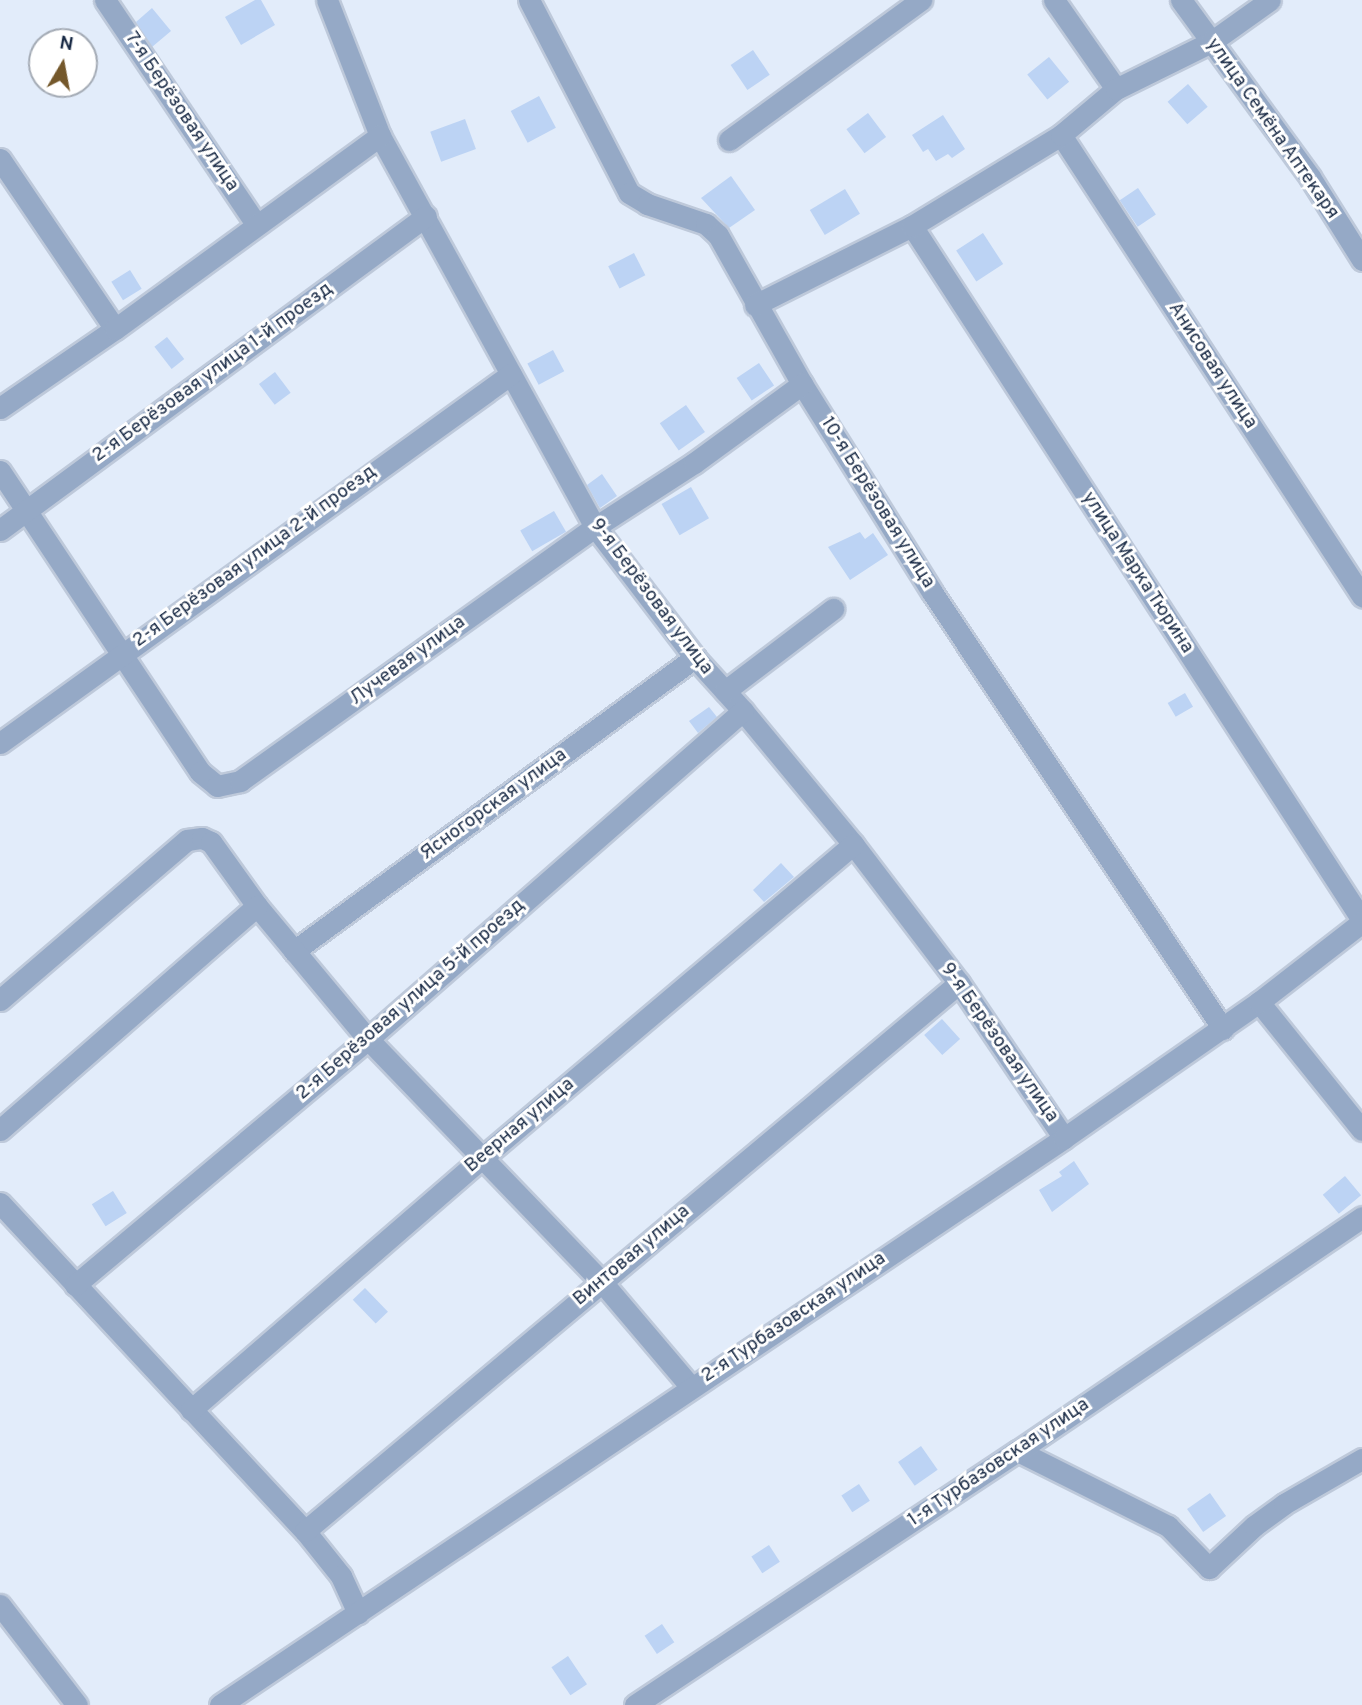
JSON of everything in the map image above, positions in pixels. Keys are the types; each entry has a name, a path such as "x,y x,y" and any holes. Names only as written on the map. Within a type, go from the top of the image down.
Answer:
{"street":[{"name":"7-я Берёзовая улица","path":"105,0 256,224"},
{"name":"9-я Берёзовая улица","path":"327,0 380,136 595,527 695,658 743,711 853,844 959,983 1064,1138"},
{"name":"10-я Берёзовая улица","path":"529,0 629,193 647,204 706,224 718,235 755,305 802,384 940,604 1223,1029"},
{"path":"729,140 921,0"},
{"path":"1054,0 1116,89"},
{"name":"улица Семёна Аптекаря","path":"1181,0 1310,177 1362,260"},
{"path":"755,305 912,226 1061,135 1116,89 1211,43 1270,0"},
{"name":"Анисовая улица","path":"1061,135 1362,596"},
{"path":"0,408 116,328 380,136"},
{"path":"0,159 116,328"},
{"name":"2-я Берёзовая улица 1-й проезд","path":"0,530 426,216"},
{"name":"улица Марка Тюрина","path":"912,226 1362,921"},
{"name":"2-я Берёзовая улица 2-й проезд","path":"0,743 122,652 511,373"},
{"name":"Лучевая улица","path":"122,652 200,772 217,786 240,781 595,527 694,463 802,384"},
{"path":"0,471 122,652"},
{"path":"725,691 833,608"},
{"name":"Ясногорская улица","path":"294,951 695,658"},
{"name":"2-я Берёзовая улица 5-й проезд","path":"75,1285 368,1039 743,711"},
{"path":"0,1000 187,840 202,838 211,842 257,906 368,1039 601,1281 691,1387"},
{"name":"Веерная улица","path":"191,1410 482,1158 853,844"},
{"path":"0,1130 257,906"},
{"name":"2-я Турбазовская улица","path":"220,1705 1223,1029 1362,921"},
{"name":"Винтовая улица","path":"305,1531 959,983"},
{"path":"1259,1002 1362,1130"},
{"path":"0,1203 305,1531 341,1576 358,1613"},
{"name":"1-я Турбазовская улица","path":"635,1705 1018,1451 1362,1217"},
{"path":"1018,1451 1168,1527 1209,1568 1254,1526 1284,1504 1362,1459"},
{"path":"0,1605 77,1705"}],"building":[{"path":"255,0 261,0 275,25 241,45 225,17"},
{"path":"152,8 171,31 152,47 136,22"},
{"path":"753,50 770,75 747,90 731,65"},
{"path":"1049,57 1069,82 1047,99 1027,75"},
{"path":"1188,84 1208,107 1187,124 1168,102"},
{"path":"539,96 556,128 528,143 511,111"},
{"path":"868,113 886,137 864,153 846,129"},
{"path":"943,115 965,149 952,158 948,154 936,161 928,149 923,152 912,135"},
{"path":"465,119 476,149 441,162 430,132"},
{"path":"731,176 755,210 729,228 701,198"},
{"path":"1138,188 1156,215 1138,227 1120,200"},
{"path":"845,189 860,214 825,235 810,210"},
{"path":"983,233 1003,264 976,281 956,250"},
{"path":"634,253 645,275 620,288 608,266"},
{"path":"130,270 142,289 123,300 111,282"},
{"path":"167,337 184,359 172,369 154,347"},
{"path":"553,350 564,371 539,385 527,364"},
{"path":"759,363 774,385 752,400 737,378"},
{"path":"275,372 291,393 275,405 259,384"},
{"path":"686,405 705,432 679,450 660,423"},
{"path":"602,474 617,496 600,508 587,485"},
{"path":"691,487 709,518 680,535 662,504"},
{"path":"554,511 566,532 532,551 520,530"},
{"path":"860,532 865,539 873,533 888,555 850,580 828,547"},
{"path":"1185,693 1193,707 1176,717 1168,703"},
{"path":"709,707 717,717 698,733 689,721"},
{"path":"781,863 794,877 764,902 753,890"},
{"path":"942,1019 960,1039 942,1055 924,1035"},
{"path":"1074,1161 1089,1184 1052,1212 1039,1190 1062,1176 1059,1172"},
{"path":"1345,1176 1361,1195 1339,1214 1323,1195"},
{"path":"113,1191 127,1213 106,1226 92,1204"},
{"path":"365,1288 388,1312 376,1324 353,1300"},
{"path":"921,1446 938,1470 915,1486 898,1462"},
{"path":"859,1484 870,1501 852,1512 841,1495"},
{"path":"1210,1493 1226,1516 1203,1532 1187,1509"},
{"path":"769,1545 780,1562 762,1573 751,1556"},
{"path":"662,1624 674,1642 657,1654 645,1636"},
{"path":"568,1656 587,1684 570,1695 551,1667"}]}
